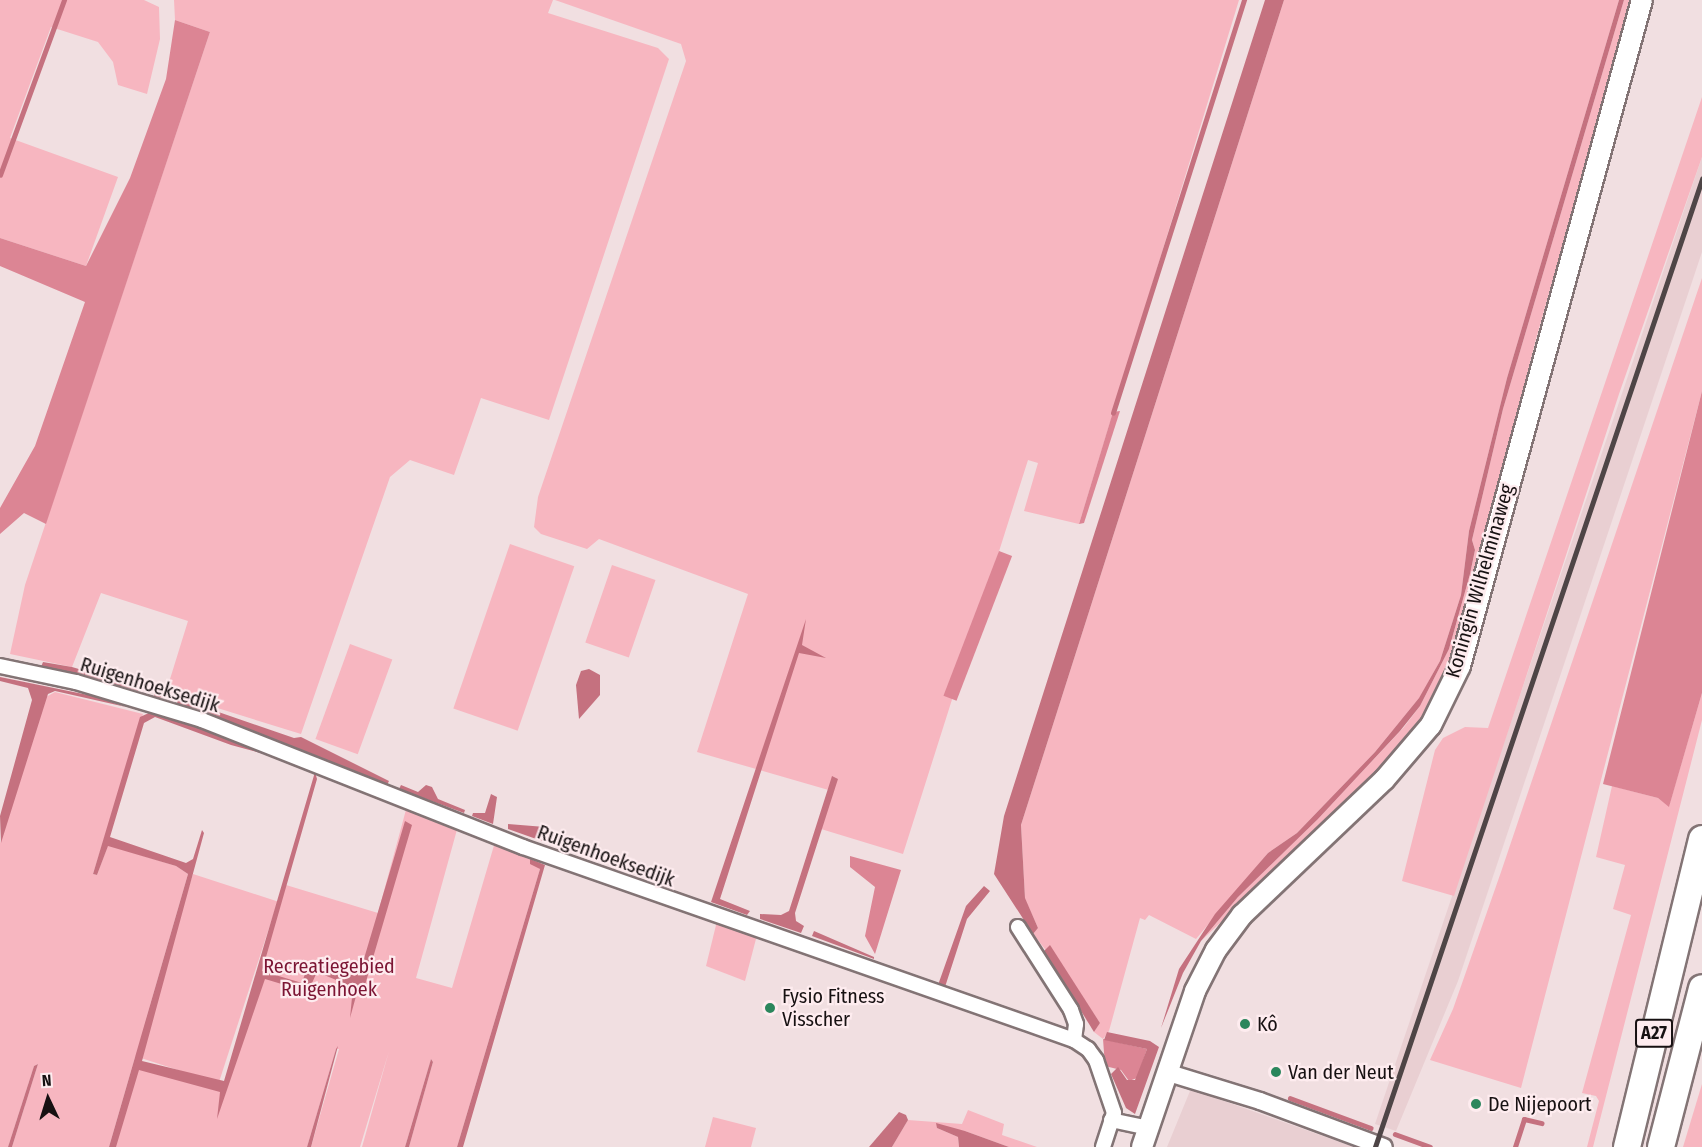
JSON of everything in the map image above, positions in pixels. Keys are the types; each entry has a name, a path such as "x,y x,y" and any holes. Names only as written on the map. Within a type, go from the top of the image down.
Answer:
{"highway":[{"name":"A27","path":"1627,1147 1702,839"},
{"name":"A27","path":"1661,1147 1702,988"}],"main road":[{"name":"Koningin Wilhelminaweg","path":"1143,1147 1195,991 1216,950 1242,915 1384,780 1411,749 1431,725 1460,666 1642,0"}],"street":[{"name":"Ruigenhoeksedijk","path":"0,666 76,682 202,720 523,847 842,962 1074,1040 1088,1049 1096,1060 1114,1113 1111,1120"},
{"path":"1018,927 1071,1010 1076,1024 1074,1040"},
{"path":"1169,1073 1260,1101 1384,1147"},
{"path":"1103,1147 1111,1120 1148,1128"}],"shaded area":[{"path":"1265,0 1284,0 1021,825 1025,898 1038,928 1033,934 994,874 1004,816"},
{"path":"1619,0 1624,0 1503,409 1472,540 1475,550 1470,574 1449,649 1420,706 1400,731 1318,819 1238,897 1201,941 1183,973 1161,1028 1179,969 1215,914 1268,853 1297,833 1375,752 1419,698 1440,661 1461,595 1469,531 1507,378"},
{"path":"175,20 210,32 46,524 24,513 0,534 0,508 35,446 85,302 0,266 0,238 86,266 130,178 166,79"},
{"path":"1702,157 1702,252 1458,981 1396,1131 1375,1124"},
{"path":"1702,391 1702,693 1669,807 1658,798 1603,784"},
{"path":"1120,411 1084,523 1079,524 1113,412"},
{"path":"999,551 1012,556 957,701 943,696"},
{"path":"806,619 802,645 826,658 799,653 720,899 750,911 747,915 711,902"},
{"path":"43,662 72,667 139,687 138,692 41,667"},
{"path":"589,669 600,675 600,695 579,719 576,685 581,671"},
{"path":"0,677 93,696 126,707 55,691 48,694 1,843 0,816 32,700 28,688 0,681"},
{"path":"178,698 294,738 301,737 389,781 387,785 177,703"},
{"path":"151,712 265,751 264,754 231,745 155,717 144,723 110,837 186,863 193,859 202,830 204,833 142,1061 224,1081 315,772 317,779 262,971 302,983 309,961 355,976 360,972 405,821 412,825 365,985 358,989 350,1018 353,987 317,972 308,992 265,979 217,1119 220,1092 139,1070 116,1147 109,1147 188,874 176,866 108,846 97,875 93,874 140,717"},
{"path":"832,776 838,779 795,913 796,921 804,926 801,933 760,919 760,914 781,915 789,911"},
{"path":"401,785 418,792 426,785 432,787 438,799 465,810 464,813 399,789"},
{"path":"491,794 497,797 493,824 472,816 473,813 485,813"},
{"path":"508,824 545,827 545,838 576,849 573,852 508,829"},
{"path":"850,856 901,870 875,954 865,936 875,887 850,867"},
{"path":"530,859 545,865 463,1147 457,1147 540,869 530,864"},
{"path":"984,886 990,891 967,919 945,987 938,985 966,906"},
{"path":"814,931 874,957 874,959 812,936"},
{"path":"1050,945 1100,1023 1094,1032 1044,951"},
{"path":"1107,1032 1150,1041 1159,1047 1135,1114 1126,1108 1111,1074 1118,1067 1127,1080 1135,1080 1147,1049 1104,1040"},
{"path":"1103,1039 1147,1049 1137,1078 1129,1081 1121,1070 1105,1066"},
{"path":"338,1046 311,1147 307,1147 336,1049"},
{"path":"431,1059 433,1062 409,1147 405,1147"},
{"path":"38,1064 12,1147 8,1147 34,1066"},
{"path":"1190,1091 1196,1091 1354,1147 1167,1147"},
{"path":"899,1112 906,1115 908,1120 892,1147 869,1147"},
{"path":"936,1123 1009,1147 959,1147 958,1137 937,1128"}],"green space":[{"path":"0,0 144,0 159,7 160,39 147,94 118,85 113,62 98,42 51,27 10,138 118,177 86,266 0,238"},
{"path":"174,0 553,0 548,13 658,48 669,59 549,420 481,398 454,475 410,460 390,477 301,734 166,692 188,621 101,593 72,667 10,654 25,585 210,32 175,20"},
{"path":"555,0 1239,0 1079,524 1024,511 1038,463 1028,460 903,854 821,829 832,791 697,752 748,594 599,539 587,549 541,534 534,527 538,497 686,61 681,44"},
{"path":"1284,0 1619,0 1507,378 1469,531 1461,595 1440,661 1420,697 1375,752 1297,833 1268,853 1196,939 1149,915 1145,920 1140,918 1109,1031 1103,1039 1094,1032 1100,1023 1079,992 1033,934 1038,928 1025,899 1021,825"},
{"path":"1624,0 1632,0 1536,339 1456,653 1426,713 1407,736 1347,802 1201,941 1238,897 1318,819 1404,727 1420,706 1449,649 1470,574 1475,550 1472,540 1503,409"},
{"path":"1702,97 1702,157 1619,394 1454,896 1402,881 1435,750 1443,738 1465,727 1488,728"},
{"path":"1702,278 1702,391 1521,1088 1430,1060 1453,1009 1501,872"},
{"path":"510,544 574,566 518,731 453,709"},
{"path":"612,565 655,580 629,658 585,643"},
{"path":"350,644 392,659 358,754 315,739"},
{"path":"55,692 143,714 93,874 97,875 108,845 176,866 188,874 109,1147 12,1147 38,1064 34,1066 8,1147 0,1147 0,843 46,697"},
{"path":"1702,693 1702,720 1593,1147 1587,1147 1599,1101 1596,1096 1582,1093 1631,915 1613,909 1625,865 1596,857 1612,786 1658,798 1669,806"},
{"name":"Recreatiegebied Ruigenhoek","path":"407,806 458,826 416,978 452,988 495,842 542,859 541,864 530,860 540,869 457,1147 409,1147 433,1062 431,1059 405,1147 362,1147 389,1051 360,1147 311,1147 339,1049 336,1049 307,1147 112,1147 136,1066 227,1086 286,885 378,913"},
{"path":"193,874 278,902 219,1083 134,1056"},
{"path":"717,921 757,935 745,981 706,966"},
{"path":"1702,1084 1702,1147 1683,1147"},
{"path":"968,1110 1004,1124 1002,1135 1037,1147 1009,1147 965,1131 937,1128 958,1137 959,1147 892,1147 908,1120 962,1124"},
{"path":"713,1117 756,1128 751,1147 705,1147"}],"waterway":[{"path":"0,175 64,0"},
{"path":"1113,413 1244,0"},
{"path":"156,694 165,695"},
{"path":"1290,1098 1371,1128"},
{"path":"1515,1147 1524,1119 1542,1123"},
{"path":"1395,1134 1430,1147"}],"railway":[{"path":"1375,1147 1702,179"}],"place":[{"name":"Fysio Fitness Visscher","path":"770,1008"},
{"name":"Kô","path":"1245,1024"},
{"name":"Van der Neut","path":"1276,1072"},
{"name":"De Nijepoort","path":"1476,1104"}]}
